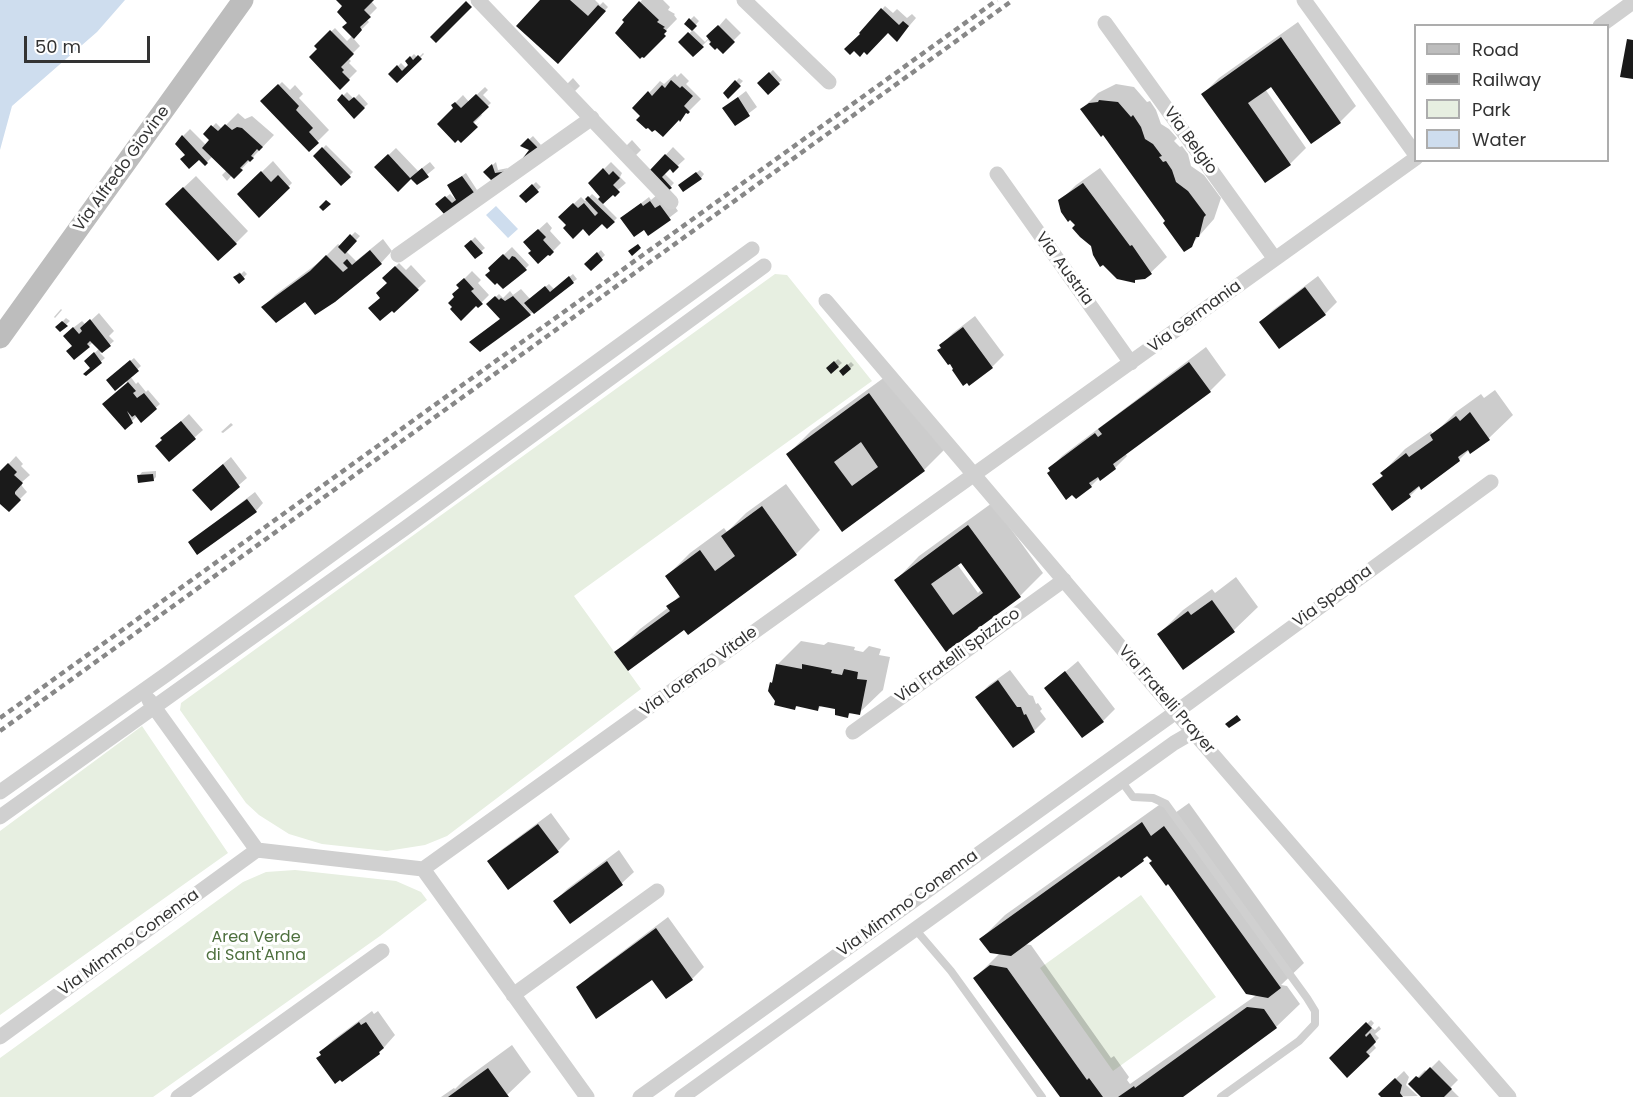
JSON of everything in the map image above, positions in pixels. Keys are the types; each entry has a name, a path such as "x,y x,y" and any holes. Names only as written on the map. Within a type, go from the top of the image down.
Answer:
{"main road":[{"name":"Via Alfredo Giovine","path":"0,338 243,0"}],"street":[{"path":"478,0 672,202"},
{"path":"744,0 829,82"},
{"path":"1304,0 1414,154"},
{"path":"1603,24 1633,2"},
{"name":"Via Belgio","path":"1106,23 1275,260"},
{"path":"398,255 592,118"},
{"name":"Via Germania","path":"975,475 1414,158"},
{"name":"Via Austria","path":"997,174 1131,363"},
{"path":"0,792 143,691 752,249"},
{"path":"0,817 423,515 764,266"},
{"name":"Via Fratelli Prayer","path":"826,301 1193,732 1509,1097"},
{"name":"Via Lorenzo Vitale","path":"423,869 975,475"},
{"name":"Via Spagna","path":"1176,712 1491,482"},
{"name":"Via Fratelli Spizzico","path":"853,732 1064,580"},
{"path":"143,691 257,850 423,869 587,1097"},
{"name":"Via Mimmo Conenna","path":"640,1097 1176,712"},
{"name":"Via Mimmo Conenna","path":"682,1097 1193,732"},
{"name":"Via Mimmo Conenna","path":"0,1036 257,850"},
{"path":"513,995 657,891"},
{"path":"901,909 915,929"},
{"path":"876,927 892,946"},
{"path":"178,1097 382,951"}],"lane":[{"path":"1122,782 1133,796 1153,798 1166,804 1308,998 1315,1011 1315,1024 1299,1041 1221,1097"},
{"path":"915,929 951,971 1042,1097"}],"green space":[{"path":"775,274 787,275 872,381 574,596 641,689 447,836 425,845 387,851 322,844 289,834 259,815 246,803 180,710 181,703"},
{"path":"142,726 228,853 0,1015 0,831"},
{"name":"Area Verde di Sant'Anna","path":"295,870 396,881 421,892 427,900 153,1097 0,1097 0,1058 243,882 266,872"},
{"path":"1141,895 1216,997 1113,1071 1040,968"}],"water":[{"path":"0,0 125,0 97,32 12,106 0,150"},
{"path":"496,206 518,229 508,238 486,215"}],"building":[{"path":"336,0 374,0 364,10 371,17 360,27 362,30 354,39 342,27 347,23 337,12 342,6"},
{"path":"540,0 570,0 588,16 598,5 606,11 558,64 516,26"},
{"path":"466,1 472,7 436,43 430,37"},
{"path":"639,1 667,31 664,34 666,36 644,58 640,59 615,33 624,22 622,20"},
{"path":"881,8 899,25 903,21 909,26 897,42 888,33 867,55 864,52 860,57 854,51 850,55 844,49 860,34"},
{"path":"689,18 697,26 692,31 684,24"},
{"path":"718,25 735,42 723,54 709,44 711,42 706,36"},
{"path":"330,30 354,54 341,67 344,70 342,72 350,80 340,90 309,57 317,49 314,46"},
{"path":"688,32 704,47 693,57 678,42"},
{"path":"1281,37 1341,123 1311,144 1271,87 1248,103 1291,165 1265,183 1201,94"},
{"path":"1627,39 1633,40 1633,79 1620,77"},
{"path":"418,55 422,59 397,83 388,74 397,65 402,71 408,65 405,61 410,56 413,60"},
{"path":"769,72 780,84 768,95 757,83"},
{"path":"671,80 693,96 684,106 690,112 686,113 680,122 679,120 663,137 655,130 652,132 646,129 636,120 640,116 632,108 648,91 652,96 662,85 665,88"},
{"path":"735,80 741,86 728,99 723,93"},
{"path":"278,84 299,106 296,110 313,128 309,132 319,143 309,152 260,101"},
{"path":"342,94 349,101 354,97 365,108 354,119 337,100"},
{"path":"476,94 489,107 473,122 478,127 461,143 458,140 455,143 437,124 453,108 451,105 455,102 461,108"},
{"path":"738,97 750,116 735,126 722,108"},
{"path":"1099,100 1118,102 1131,117 1133,115 1145,139 1153,144 1162,156 1159,157 1163,162 1166,161 1172,170 1176,182 1188,191 1206,215 1199,237 1196,237 1192,247 1184,252 1163,223 1165,221 1103,135 1101,137 1080,109"},
{"path":"225,124 232,130 237,127 242,128 263,147 259,151 257,149 251,156 254,158 250,162 248,160 240,168 243,170 234,179 202,148 209,140 203,134 211,125 218,131"},
{"path":"182,135 208,163 205,166 199,160 189,169 180,159 185,155 175,144"},
{"path":"528,138 539,149 519,163 529,150 520,146"},
{"path":"322,147 351,177 341,186 313,156"},
{"path":"388,154 410,178 422,168 429,177 417,185 411,179 398,192 374,167"},
{"path":"665,154 679,167 673,173 670,169 662,177 672,188 669,190 650,170"},
{"path":"492,164 495,173 508,171 493,182 483,172"},
{"path":"603,168 609,175 613,171 620,178 613,185 620,192 603,204 588,183"},
{"path":"261,171 271,182 278,175 290,188 259,218 237,194"},
{"path":"696,172 702,179 683,192 678,185"},
{"path":"462,176 475,194 445,215 435,204 445,196 452,203 456,200 447,185"},
{"path":"1083,183 1152,274 1145,279 1135,280 1135,283 1117,279 1103,265 1100,267 1091,246 1072,228 1075,225 1070,220 1068,222 1061,212 1058,200"},
{"path":"532,184 539,192 526,203 519,196"},
{"path":"183,187 237,244 218,261 165,204"},
{"path":"588,196 615,222 607,229 602,224 589,236 583,229 573,239 563,228 566,225 558,217 573,203 578,208 584,203 595,216 598,213 585,199"},
{"path":"326,200 331,204 323,211 319,207"},
{"path":"650,201 655,208 660,205 671,220 648,236 644,230 634,237 620,218 641,203 643,206"},
{"path":"538,229 546,237 543,240 554,252 538,264 528,253 531,251 523,242"},
{"path":"350,234 357,241 345,254 338,247"},
{"path":"471,240 483,253 475,259 464,246"},
{"path":"638,244 641,248 632,256 628,251"},
{"path":"370,250 382,264 315,315 305,302 276,323 261,307 310,271 326,255 343,272 348,268 343,263 347,259 352,265"},
{"path":"597,252 603,260 591,271 584,264"},
{"path":"503,254 509,260 512,256 515,257 527,270 503,289 485,275 490,271 488,268"},
{"path":"395,266 419,290 394,313 392,311 380,321 368,308 380,298 376,293 387,283 382,278"},
{"path":"240,273 245,279 239,284 233,277"},
{"path":"569,276 574,283 534,314 524,303 545,286 550,292"},
{"path":"464,278 474,289 471,291 483,304 478,308 476,306 461,321 450,309 452,307 448,303 454,297 452,294 459,288 456,285"},
{"path":"1305,287 1326,315 1279,349 1259,322"},
{"path":"495,296 505,301 513,296 531,315 480,352 469,342 500,319 486,304"},
{"path":"90,319 111,346 102,353 90,341 87,344 90,347 74,360 66,351 72,346 63,336 73,327 79,334 82,331 80,328"},
{"path":"62,321 68,326 60,332 55,327"},
{"path":"963,327 993,368 969,386 967,383 963,386 950,364 948,365 937,350 941,348 939,345"},
{"path":"94,352 102,363 86,376 83,374 90,368 84,361"},
{"path":"130,360 139,371 115,391 106,380"},
{"path":"834,361 839,367 831,374 826,368"},
{"path":"1189,362 1211,392 1113,464 1116,469 1100,481 1098,477 1089,483 1092,487 1076,499 1072,495 1066,500 1047,473 1050,471 1048,468 1095,433 1098,437 1102,434 1098,429"},
{"path":"847,364 851,369 843,376 839,371"},
{"path":"128,382 136,391 133,393 137,398 144,393 157,409 141,423 135,415 132,417 127,411 133,423 125,430 102,404"},
{"path":"869,393 925,471 842,532 786,454","holes":["861,442 878,467 852,486 834,462"]},
{"path":"1470,412 1490,440 1470,454 1468,450 1458,457 1460,461 1421,490 1419,486 1409,494 1411,497 1392,511 1372,484 1383,476 1380,473 1406,453 1409,457 1433,440 1430,435 1456,416 1460,421"},
{"path":"181,421 196,439 169,462 155,446 162,440 160,438"},
{"path":"8,463 17,472 14,475 23,483 15,492 21,500 9,512 0,504 0,471"},
{"path":"223,464 240,487 211,511 192,490"},
{"path":"153,474 154,481 138,483 137,475"},
{"path":"247,499 257,512 197,555 188,542"},
{"path":"762,506 797,555 688,635 684,630 628,671 614,652 670,611 666,606 680,597 665,576 700,550 715,571 735,556 721,536"},
{"path":"968,525 1021,597 946,652 894,580","holes":["961,563 983,593 953,615 931,584"]},
{"path":"1212,600 1235,632 1183,670 1157,634 1188,611 1191,615"},
{"path":"776,664 802,669 802,664 832,670 831,673 842,675 844,669 858,672 857,679 867,680 860,715 849,713 848,718 835,715 835,709 819,706 818,711 796,706 795,710 774,705 775,701 768,691"},
{"path":"1065,671 1104,722 1082,738 1044,688"},
{"path":"998,680 1017,707 1021,707 1024,715 1026,714 1035,732 1013,748 975,697"},
{"path":"1237,715 1241,720 1229,728 1225,724"},
{"path":"1142,822 1151,836 1164,826 1281,988 1268,998 1246,994 1168,884 1166,886 1149,863 1152,861 1147,856 1143,859 1144,861 1121,878 1119,876 1011,956 990,953 979,939"},
{"path":"538,824 559,852 508,890 487,861"},
{"path":"607,861 623,885 570,924 553,901"},
{"path":"656,928 693,980 666,999 652,980 596,1019 576,987"},
{"path":"990,965 1007,968 1087,1080 1089,1078 1103,1097 1060,1097 973,978"},
{"path":"1247,1007 1264,1009 1277,1028 1183,1097 1118,1097 1134,1086 1135,1088"},
{"path":"359,1022 361,1025 366,1022 384,1048 379,1052 380,1054 342,1082 340,1080 335,1084 316,1058 321,1055 319,1052"},
{"path":"1366,1022 1372,1028 1365,1035 1366,1037 1370,1033 1376,1042 1366,1052 1370,1056 1347,1078 1329,1058"},
{"path":"1430,1067 1452,1089 1444,1097 1421,1097 1408,1084 1416,1076 1419,1078"},
{"path":"488,1068 509,1097 448,1097"},
{"path":"1395,1078 1402,1085 1400,1093 1403,1097 1381,1097 1378,1094"}],"railway":[{"path":"0,718 997,0"},
{"path":"0,731 1013,0"}]}
